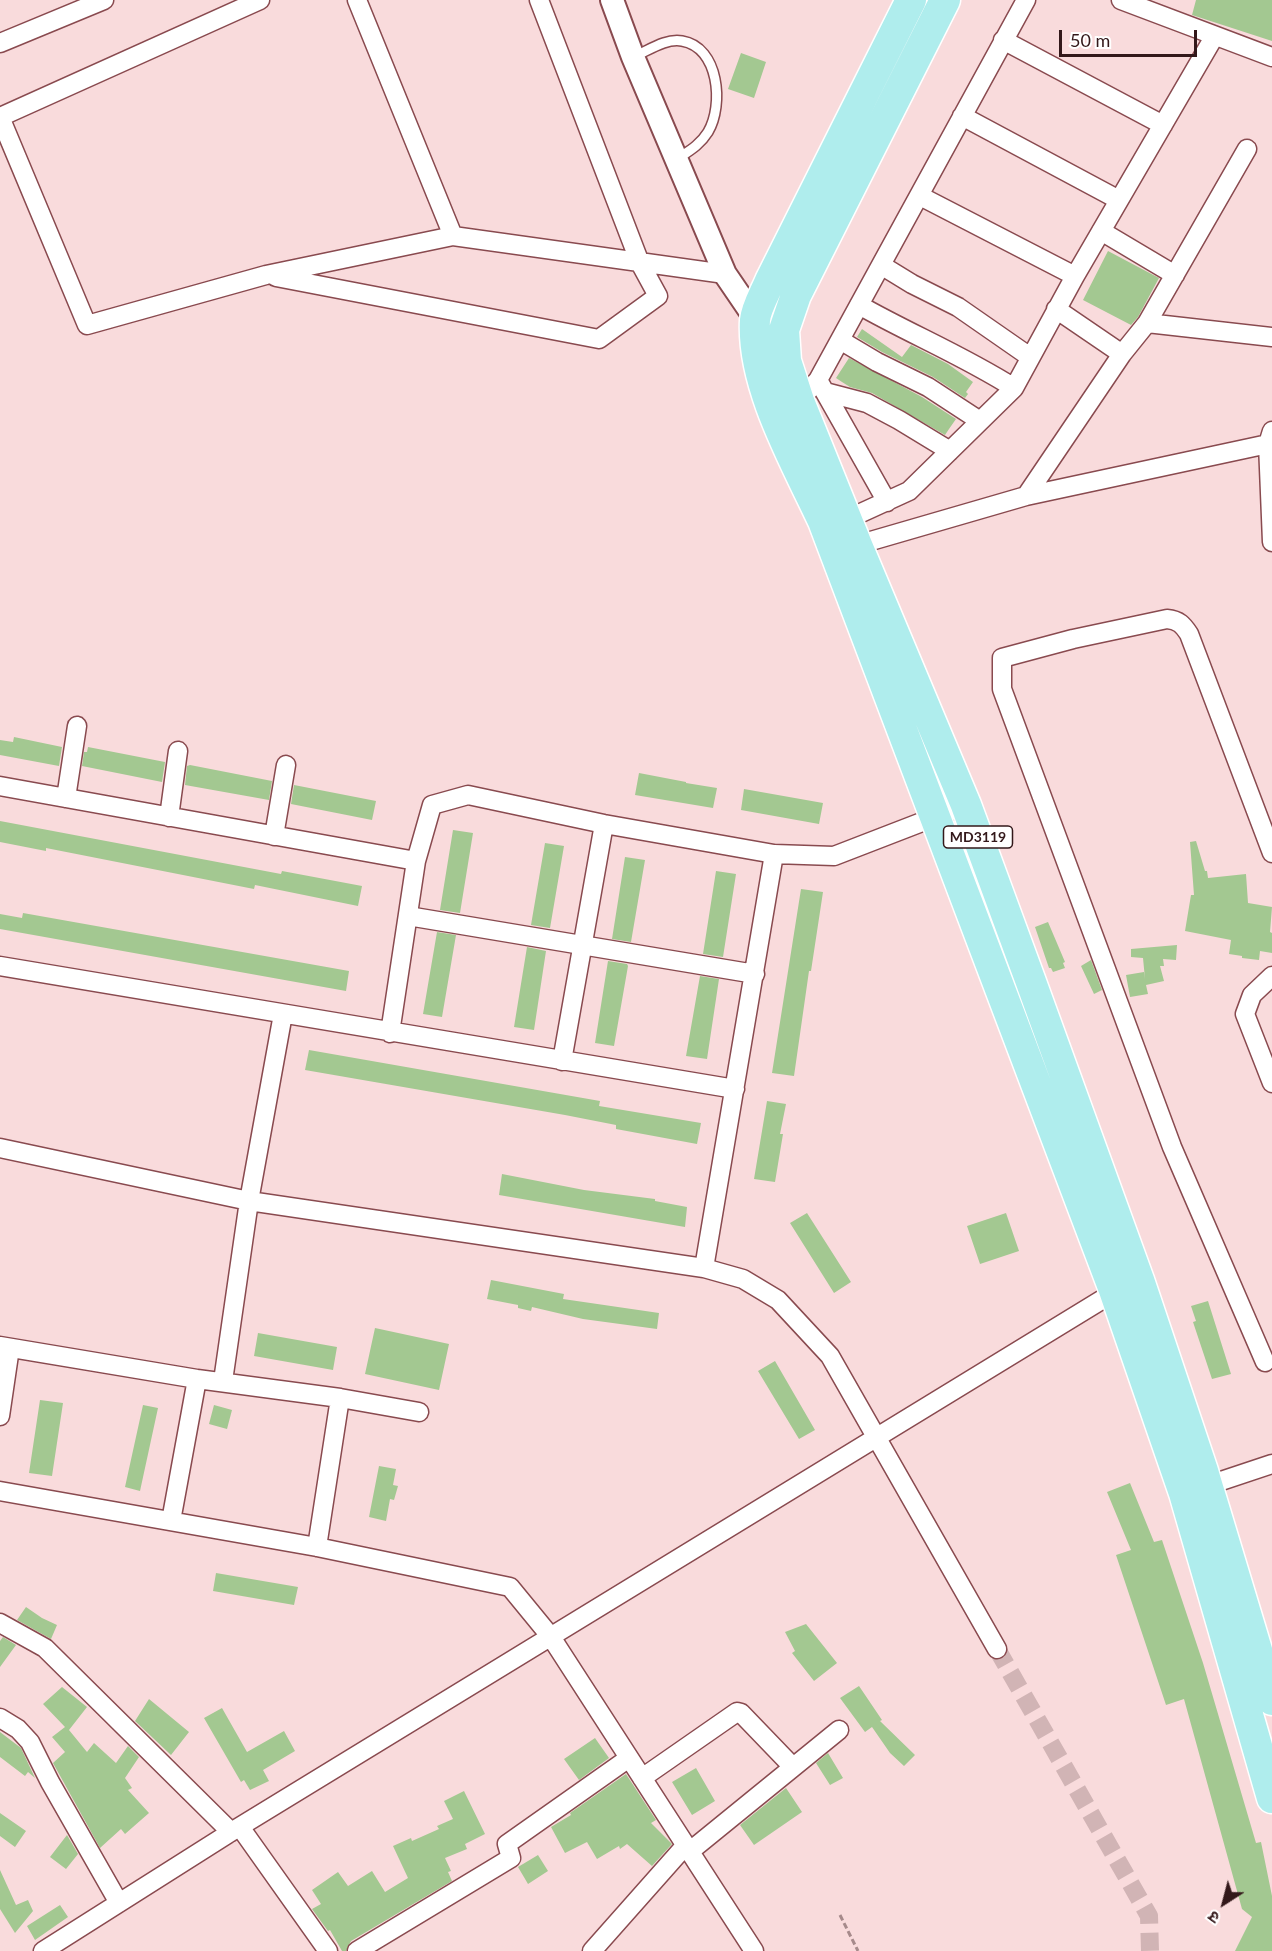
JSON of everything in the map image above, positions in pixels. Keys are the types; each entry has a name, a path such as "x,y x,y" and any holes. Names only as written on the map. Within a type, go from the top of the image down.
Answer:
{"main road":[{"name":"MD3119","path":"804,397 762,378 756,347 755,318 770,281 911,0"},
{"name":"MD3119","path":"945,0 796,295 784,330 786,361 804,397 843,532 936,818 1127,1285"},
{"name":"MD3119","path":"843,532 966,805 1195,1490 1272,1700"},
{"name":"MD3119","path":"1195,1490 1272,1798"}],"street":[{"path":"0,43 105,0"},
{"path":"260,0 0,117 87,325 266,275 453,236 725,274"},
{"path":"357,0 453,236"},
{"path":"266,275 599,339 658,296 640,263 539,0"},
{"path":"612,0 633,57 725,274 755,318 784,330"},
{"path":"804,397 840,340 1026,0"},
{"path":"1121,0 1272,57"},
{"path":"843,532 886,502 909,491 1014,388 1056,309 1214,37"},
{"path":"1003,40 1162,125"},
{"path":"962,116 1119,201"},
{"path":"1026,496 1122,354 1147,323 1246,149"},
{"path":"920,196 1075,276"},
{"path":"1101,231 1175,275"},
{"path":"881,265 912,284 958,307 1030,357"},
{"path":"859,304 903,330 982,367 1014,388"},
{"path":"1056,309 1122,354"},
{"path":"1147,323 1272,337"},
{"path":"840,340 928,387 980,421"},
{"path":"804,397 867,403 907,424 950,451"},
{"path":"804,397 886,502"},
{"path":"843,532 1026,496 1270,437 1272,542"},
{"path":"1265,1362 1172,1147 1069,873 1002,689 1002,658 1073,639 1167,620 1176,620 1183,624 1189,634 1272,853"},
{"path":"66,798 76,726"},
{"path":"169,817 178,751"},
{"path":"274,836 285,765"},
{"path":"0,786 416,861"},
{"path":"390,1032 416,861 432,805 468,795 603,824 774,854 834,856 966,805"},
{"path":"562,1061 603,824"},
{"path":"704,1268 774,854"},
{"path":"408,916 754,974"},
{"path":"0,966 735,1089"},
{"path":"1272,976 1252,995 1245,1014 1272,1083"},
{"path":"223,1381 249,1201 283,1014"},
{"path":"0,1148 249,1201 704,1268 744,1279 778,1300 830,1356 997,1649"},
{"path":"42,1951 875,1437 1127,1285"},
{"path":"0,1416 5,1347 197,1379 340,1398 419,1412"},
{"path":"171,1521 197,1379"},
{"path":"317,1547 340,1398"},
{"path":"1195,1490 1272,1464"},
{"path":"0,1491 317,1547 510,1587 551,1637 754,1951"},
{"path":"0,1623 45,1648 236,1830 328,1951"},
{"path":"642,1778 737,1712 741,1713 793,1767"},
{"path":"0,1718 18,1729 30,1742 50,1782 119,1903"},
{"path":"592,1951 687,1849 839,1730"},
{"path":"357,1951 511,1858 507,1844 629,1758"}],"lane":[{"path":"633,57 666,42 682,41 697,47 707,58 713,72 716,90 714,112 709,130 696,147 677,159"}],"path":[{"path":"840,1915 858,1951"}],"building":[{"path":"1196,0 1272,0 1272,41 1192,15"},
{"path":"741,53 766,62 754,98 728,89"},
{"path":"1108,251 1159,278 1138,317 1131,325 1083,300"},
{"path":"862,329 902,357 911,345 948,364 973,382 966,392 968,394 965,398 933,377 857,337"},
{"path":"849,358 922,397 956,419 945,435 872,393 850,387 836,378"},
{"path":"14,737 62,747 59,766 0,755 0,740 13,742"},
{"path":"88,747 165,762 162,782 82,766 84,752 87,752"},
{"path":"187,766 272,781 269,800 185,785"},
{"path":"639,773 717,788 713,808 635,795"},
{"path":"294,785 376,801 372,820 291,804"},
{"path":"744,789 823,803 819,824 741,810"},
{"path":"0,821 281,874 282,871 362,886 358,906 255,885 254,889 46,848 46,851 0,842"},
{"path":"453,830 473,833 460,913 440,910"},
{"path":"1196,841 1208,878 1246,874 1248,903 1272,907 1270,932 1272,933 1272,953 1260,951 1259,960 1242,958 1242,956 1229,954 1231,940 1185,931 1191,895 1194,895 1190,842"},
{"path":"545,843 564,846 550,928 531,925"},
{"path":"625,857 645,860 631,942 612,939"},
{"path":"716,871 736,874 723,957 703,954"},
{"path":"801,889 823,892 794,1076 772,1073"},
{"path":"23,913 349,971 346,991 0,929 0,914 22,918"},
{"path":"1048,922 1065,962 1063,963 1065,968 1053,972 1049,968 1035,927"},
{"path":"437,932 456,935 442,1017 423,1014"},
{"path":"1177,945 1176,960 1163,959 1164,966 1160,966 1164,981 1146,985 1148,994 1130,997 1126,975 1144,972 1145,979 1143,958 1131,957 1131,949"},
{"path":"527,947 546,951 534,1030 514,1027"},
{"path":"1091,960 1102,990 1094,994 1081,966"},
{"path":"608,961 628,966 614,1046 595,1043"},
{"path":"700,976 719,979 707,1059 686,1056"},
{"path":"309,1050 600,1101 599,1106 701,1123 697,1144 616,1129 616,1125 565,1115 305,1070"},
{"path":"767,1101 786,1104 775,1182 754,1179"},
{"path":"502,1174 584,1190 655,1199 655,1201 687,1207 685,1227 499,1195"},
{"path":"807,1213 851,1282 834,1293 790,1223"},
{"path":"1006,1213 1019,1251 980,1264 967,1226"},
{"path":"491,1280 564,1294 563,1299 659,1313 657,1329 583,1319 532,1307 531,1311 518,1308 518,1305 487,1299"},
{"path":"1208,1301 1231,1374 1212,1379 1193,1322 1196,1321 1191,1306"},
{"path":"375,1328 449,1344 439,1390 365,1374"},
{"path":"258,1333 337,1347 333,1370 254,1356"},
{"path":"775,1361 815,1430 799,1439 758,1371"},
{"path":"40,1400 63,1403 52,1476 29,1473"},
{"path":"143,1405 158,1408 140,1491 125,1487"},
{"path":"214,1405 232,1410 227,1429 209,1424"},
{"path":"379,1466 396,1469 393,1485 398,1486 394,1500 390,1499 386,1521 369,1517"},
{"path":"1130,1483 1154,1542 1162,1540 1203,1663 1256,1843 1261,1842 1272,1896 1272,1951 1235,1951 1252,1917 1242,1909 1184,1699 1166,1705 1116,1555 1131,1550 1107,1492"},
{"path":"216,1573 298,1587 294,1605 213,1591"},
{"path":"26,1607 57,1625 51,1639 17,1620"},
{"path":"806,1624 837,1663 814,1681 792,1653 795,1651 785,1632"},
{"path":"3,1637 16,1645 0,1667 0,1641"},
{"path":"859,1686 882,1720 880,1721 915,1755 904,1766 890,1753 872,1727 865,1732 840,1698"},
{"path":"62,1687 87,1707 69,1730 87,1752 94,1743 116,1763 128,1746 139,1757 125,1778 132,1788 128,1790 149,1813 125,1834 121,1829 100,1848 53,1763 65,1752 52,1737 65,1727 43,1704"},
{"path":"149,1699 189,1732 171,1755 135,1721"},
{"path":"222,1708 247,1752 284,1731 295,1751 263,1770 269,1781 250,1790 244,1780 241,1782 204,1718"},
{"path":"0,1732 21,1748 35,1778 28,1772 25,1776 0,1757"},
{"path":"595,1738 609,1758 579,1780 564,1759"},
{"path":"828,1753 843,1778 830,1785 816,1763"},
{"path":"696,1768 715,1801 692,1815 672,1782"},
{"path":"626,1774 656,1820 651,1823 672,1844 652,1866 627,1844 597,1859 587,1842 565,1853 551,1827"},
{"path":"786,1788 802,1812 754,1845 740,1825"},
{"path":"464,1791 485,1834 465,1844 467,1849 445,1858 451,1871 448,1872 452,1881 351,1941 346,1951 342,1951 330,1930 328,1931 312,1909 321,1904 312,1890 338,1872 348,1886 372,1871 385,1892 408,1878 393,1846 411,1838 412,1841 439,1829 437,1826 453,1819 444,1801"},
{"path":"0,1813 26,1831 15,1847 0,1836"},
{"path":"67,1835 78,1854 66,1869 50,1857"},
{"path":"538,1855 548,1871 528,1884 518,1867"},
{"path":"0,1870 16,1905 28,1900 33,1911 15,1933 0,1909"},
{"path":"60,1905 68,1917 35,1940 27,1926"}],"tunnel":[{"path":"997,1649 1149,1916 1150,1951"}]}
